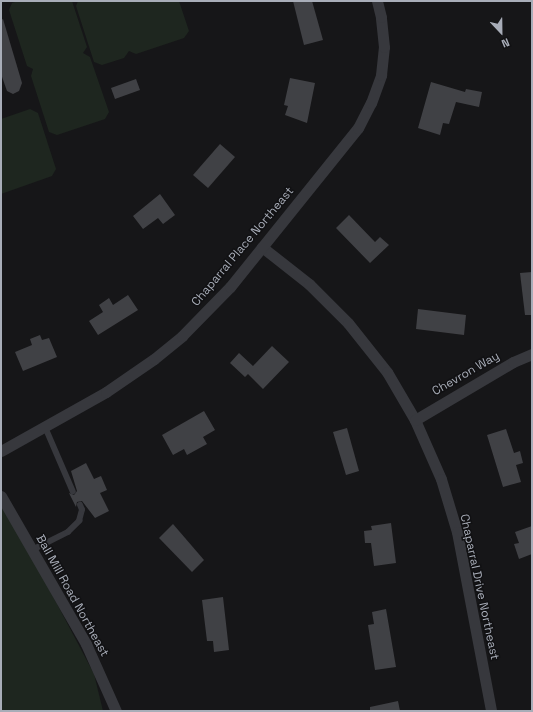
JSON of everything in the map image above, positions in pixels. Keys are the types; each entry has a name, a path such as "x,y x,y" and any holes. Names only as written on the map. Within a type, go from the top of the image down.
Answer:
{"street":[{"name":"Chaparral Place Northeast","path":"1,451 106,392 154,359 182,336 230,287 358,128 371,104 381,75 384,47 381,17 376,1"},
{"name":"Chaparral Drive Northeast","path":"262,247 309,284 348,322 387,372 415,420 441,480 457,532 491,711"},
{"name":"Chevron Way","path":"415,420 513,362 532,354"},
{"name":"Ball Mill Road Northeast","path":"1,496 86,644 116,711"}],"lane":[{"path":"45,426 73,491"},
{"path":"32,550 60,537 79,521 82,510 80,505"}],"shaded area":[{"path":"18,1 72,1 87,47 83,53 90,57 109,112 105,119 57,135 49,132 31,76 33,69 27,66 9,10 12,3"},
{"path":"78,1 179,1 189,31 184,38 136,54 129,51 124,58 102,65 94,62 76,6"},
{"path":"30,109 38,113 56,169 52,176 1,194 1,119"},
{"path":"1,498 94,674 103,711 1,711"}],"building":[{"path":"293,1 312,1 323,40 304,45"},
{"path":"3,19 22,83 19,91 13,94 7,91 1,74 1,20"},
{"path":"290,78 315,83 307,123 285,115 288,106 284,105"},
{"path":"136,79 140,90 115,99 111,88"},
{"path":"431,82 465,92 466,89 482,92 479,107 456,102 449,124 443,123 440,135 418,128"},
{"path":"220,144 235,157 208,188 193,175"},
{"path":"160,194 175,215 163,224 158,218 143,229 133,216"},
{"path":"349,215 375,242 380,237 389,245 370,263 336,228"},
{"path":"532,272 532,315 525,315 520,273"},
{"path":"128,295 138,310 98,335 89,321 103,312 99,305 109,298 113,305"},
{"path":"418,309 466,315 464,335 416,329"},
{"path":"40,335 42,340 49,338 57,357 23,371 15,352 32,345 30,339"},
{"path":"272,346 289,362 263,389 248,374 245,377 230,363 239,353 253,366"},
{"path":"204,411 215,430 203,437 207,444 187,455 184,449 173,455 162,435"},
{"path":"347,428 359,471 346,475 333,432"},
{"path":"506,429 514,453 520,451 523,463 516,465 521,482 503,487 487,435"},
{"path":"86,463 94,479 101,476 107,490 100,493 109,511 95,518 82,501 77,502 76,507 69,493 74,495 77,491 71,471"},
{"path":"391,523 396,563 374,566 371,543 365,543 364,531 372,530 371,526"},
{"path":"173,524 204,560 192,572 159,538"},
{"path":"532,526 532,554 519,559 514,544 519,543 515,532"},
{"path":"223,597 229,650 214,652 213,641 207,641 202,600"},
{"path":"386,609 396,667 375,670 368,625 374,624 372,612"},
{"path":"398,701 400,711 370,711 370,707"}]}
